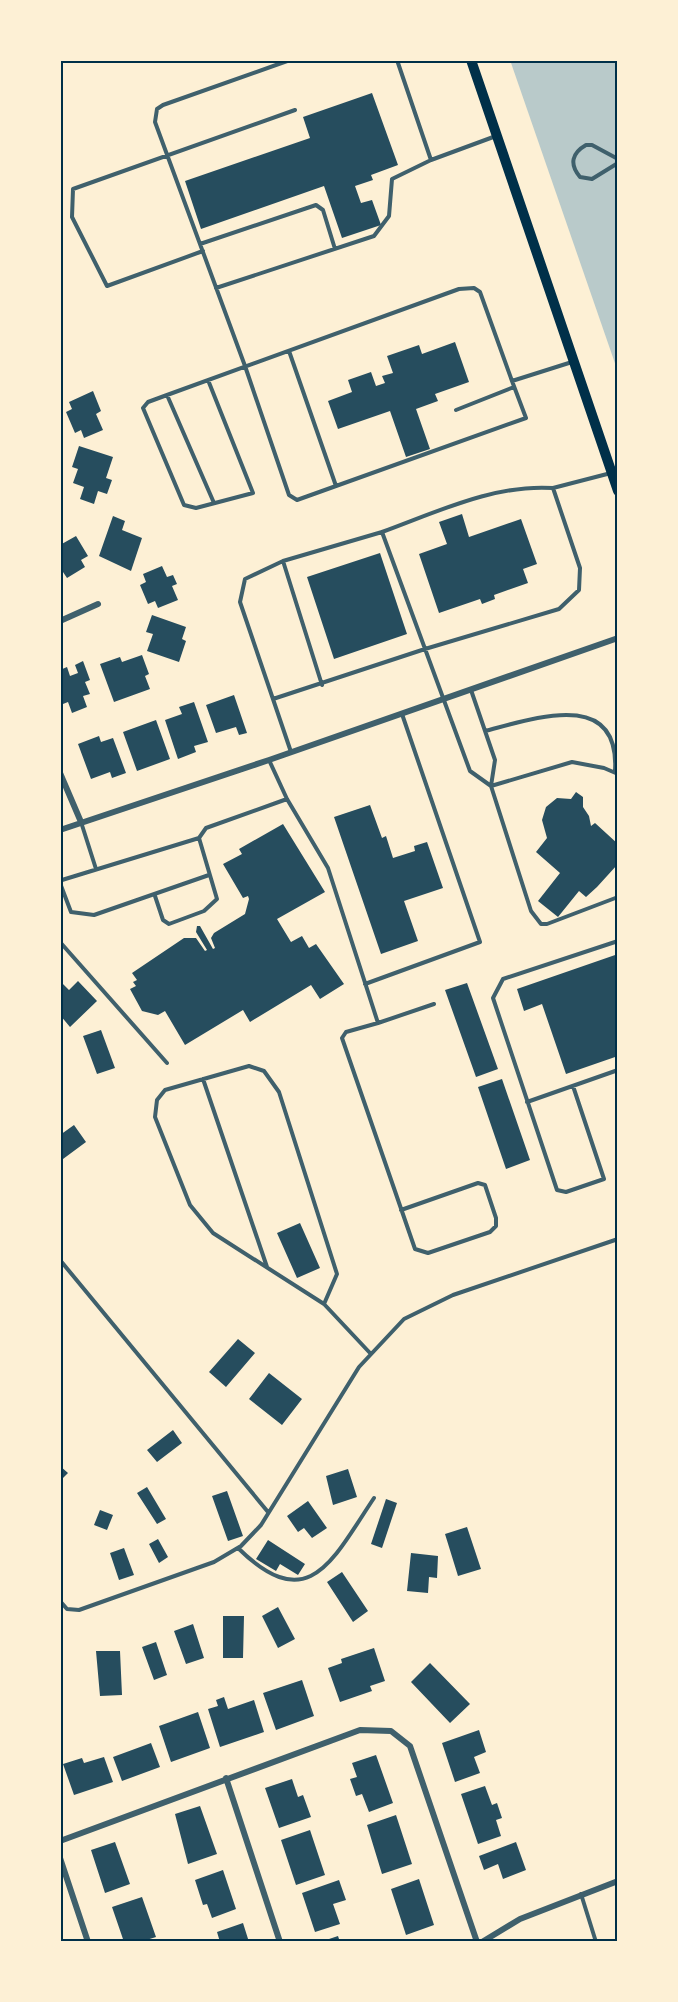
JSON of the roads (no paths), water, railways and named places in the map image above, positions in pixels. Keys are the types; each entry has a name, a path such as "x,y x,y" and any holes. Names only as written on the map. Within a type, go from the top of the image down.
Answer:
{"main road":[{"path":"471,60 618,491"}],"street":[{"path":"60,621 98,604"},
{"path":"60,830 618,639"},
{"path":"60,773 81,822"},
{"path":"60,1841 360,1730 391,1731 410,1746 477,1942"},
{"path":"226,1778 280,1942"},
{"path":"60,1858 88,1942"},
{"path":"482,1942 520,1919 618,1881"}],"lane":[{"path":"208,380 253,493 196,508 184,505 142,408 148,402 245,366 459,289 474,288 480,292 526,418 297,500 289,495 245,366 155,122 157,109 290,60"},
{"path":"397,60 431,160"},
{"path":"203,251 107,286 72,217 73,189 295,110"},
{"path":"216,288 374,236 389,216 392,179 431,160 497,136"},
{"path":"586,145 592,145 618,161 592,179 580,177 572,165 578,150 586,145"},
{"path":"200,244 316,206 323,210 335,249"},
{"path":"289,351 336,486"},
{"path":"512,381 574,362"},
{"path":"456,410 514,387"},
{"path":"167,395 214,503"},
{"path":"292,752 240,602 245,579 283,561 382,532 493,493 527,486 554,488 612,473"},
{"path":"273,699 322,685 425,649 559,609 579,590 580,568 554,488"},
{"path":"382,532 470,771 491,786"},
{"path":"283,561 322,685"},
{"path":"471,690 495,760 491,786 531,911 541,924 547,924 618,897"},
{"path":"365,984 480,942 402,714"},
{"path":"485,731 543,716 589,716 607,731 616,751 616,773 572,762 491,786"},
{"path":"269,760 287,799 328,868 378,1023"},
{"path":"209,875 155,896 94,915 71,912 60,883 62,880 199,838 206,828 287,799"},
{"path":"81,822 96,869"},
{"path":"155,896 162,920 169,924 204,911 217,899 199,838"},
{"path":"573,1086 604,1179 566,1192 557,1190 493,998 503,979 618,941"},
{"path":"60,942 167,1063"},
{"path":"401,1210 478,1183 485,1185 496,1218 496,1226 490,1232 428,1253 415,1249 401,1210 342,1038 346,1032 434,1004"},
{"path":"324,1304 337,1274 279,1092 264,1071 249,1066 165,1090 158,1100 155,1117 190,1205 213,1233 324,1304 370,1353"},
{"path":"528,1102 617,1071 618,1077"},
{"path":"203,1080 267,1268"},
{"path":"60,1601 67,1608 79,1610 214,1562 238,1548 261,1525 359,1367 404,1319 453,1295 618,1239"},
{"path":"60,1260 268,1512"},
{"path":"238,1548 269,1574 290,1582 314,1576 327,1563 374,1498"},
{"path":"581,1894 596,1942"}]}
